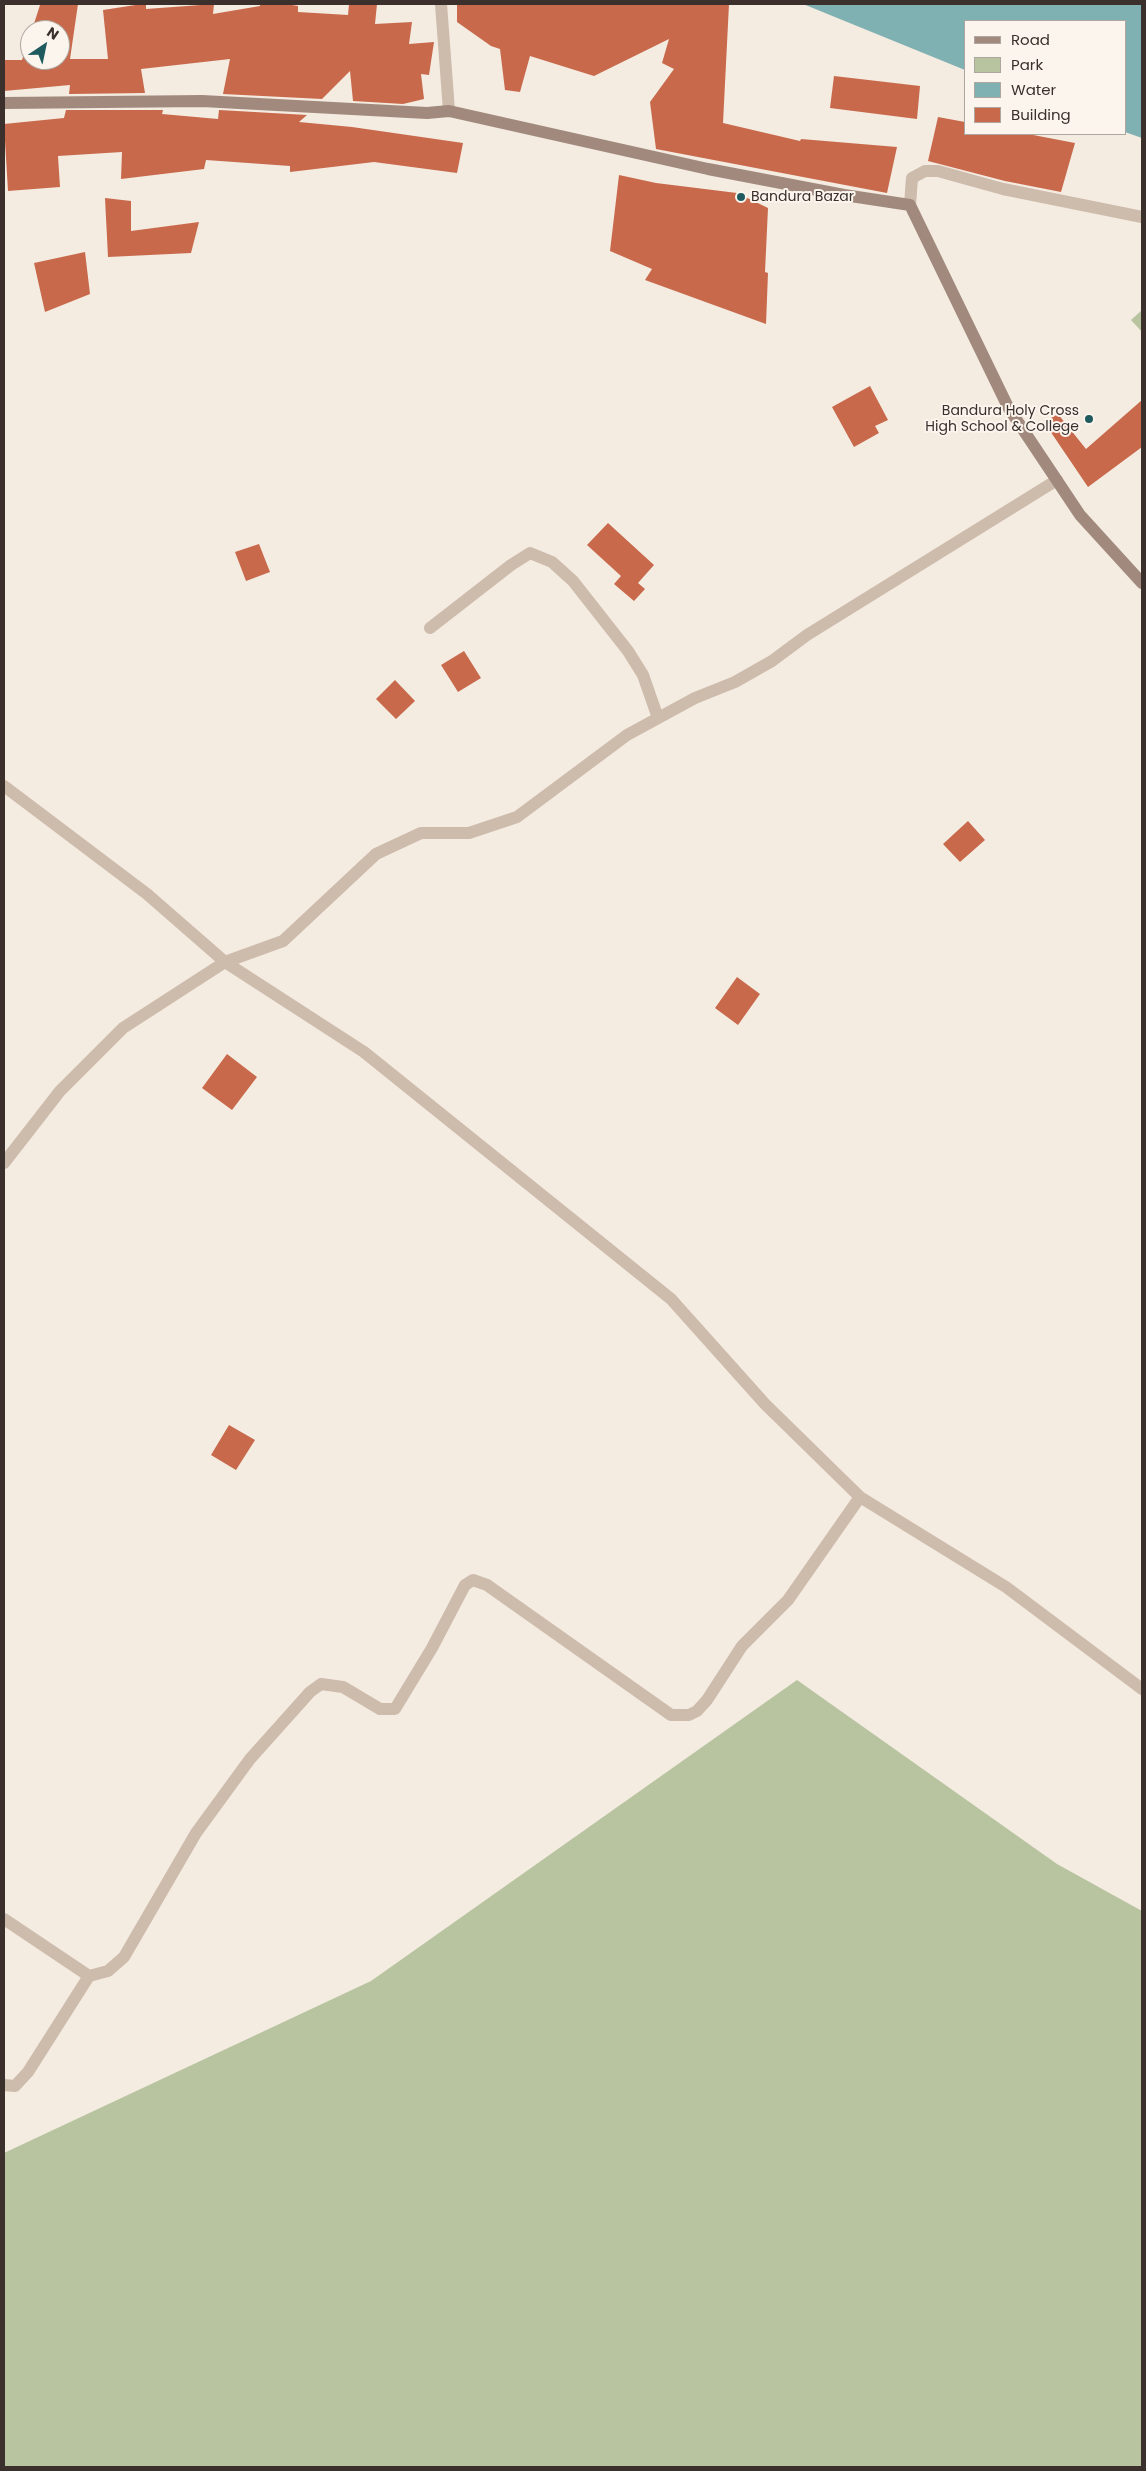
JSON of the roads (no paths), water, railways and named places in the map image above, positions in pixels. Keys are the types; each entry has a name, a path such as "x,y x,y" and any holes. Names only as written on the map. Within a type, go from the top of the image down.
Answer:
{"street":[{"path":"441,5 449,111"},
{"path":"4,103 202,101 427,113 449,111 708,169 844,195 910,205"},
{"path":"1142,217 1003,189 938,171 925,171 912,178 910,205 1008,407 1080,515 1142,584"},
{"path":"4,1163 60,1091 123,1028 225,962 283,941 376,854 421,833 469,833 517,816 627,735 695,698 735,682 772,660 807,635 1057,480"},
{"path":"430,628 511,565 530,553 552,562 573,581 628,651 643,675 658,718"},
{"path":"4,786 147,894 225,962 364,1052 671,1299 765,1404 860,1497 1006,1586 1142,1689"},
{"path":"4,2085 14,2086 28,2072 89,1976 108,1971 124,1957 196,1833 250,1759 310,1692 321,1684 343,1687 380,1709 395,1709 432,1648 465,1584 473,1580 487,1585 671,1715 689,1715 697,1711 707,1700 742,1646 788,1600 860,1497"},
{"path":"4,1918 89,1976"}],"water":[{"path":"803,4 1142,4 1142,138 1126,132 1126,20 964,20 964,70"}],"place":[{"name":"Bandura Bazar","path":"741,197"},
{"name":"Bandura Holy Cross High School & College","path":"1089,419"}]}
